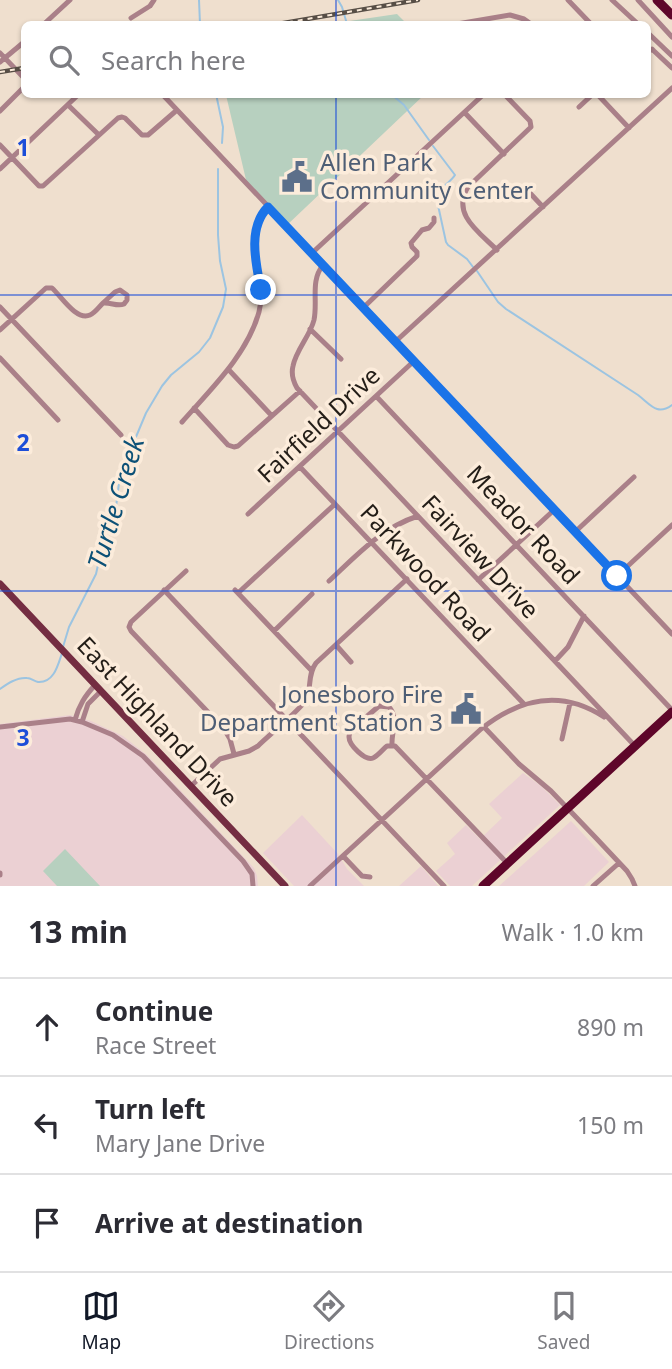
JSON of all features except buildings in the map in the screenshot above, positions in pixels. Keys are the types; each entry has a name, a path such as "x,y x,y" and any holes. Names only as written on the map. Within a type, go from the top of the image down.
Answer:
{"highway":[{"path":"657,0 672,15"},
{"path":"483,886 672,711"}],"main road":[{"name":"East Highland Drive","path":"2,590 57,644 285,886"}],"street":[{"path":"47,21 70,0"},
{"path":"131,18 150,6 154,0"},
{"path":"568,0 588,21"},
{"path":"612,0 635,21"},
{"path":"638,0 672,37"},
{"path":"477,21 510,15 527,21"},
{"path":"516,21 517,16"},
{"path":"651,36 672,56"},
{"path":"3,60 21,45"},
{"path":"651,50 672,68"},
{"path":"0,53 3,60 21,75"},
{"path":"395,342 672,89"},
{"path":"0,111 21,90"},
{"path":"0,169 75,98"},
{"path":"166,98 672,634"},
{"path":"312,253 481,98"},
{"path":"497,250 468,220 462,204 468,187 530,128 530,121 509,98"},
{"path":"579,107 590,98"},
{"path":"599,98 629,128"},
{"path":"68,105 99,135"},
{"path":"0,145 39,186 43,186 118,118 125,118 144,136 177,110"},
{"path":"465,113 504,154"},
{"path":"529,192 543,207"},
{"path":"182,422 239,355 258,315 261,301 256,227 268,207"},
{"path":"363,308 417,257 411,243 422,230 429,228 434,218"},
{"path":"194,408 228,445 233,447 238,446 300,391 294,383 292,366 314,319 315,278 323,265"},
{"path":"0,330 45,288 54,289 83,317 91,314 103,303"},
{"path":"0,307 121,435"},
{"path":"310,329 341,359"},
{"path":"0,358 58,420"},
{"name":"Fairfield Drive","path":"248,514 414,361"},
{"path":"0,370 6,364"},
{"path":"228,369 272,416"},
{"name":"Fairview Drive","path":"300,391 635,746"},
{"name":"Meador Road","path":"376,396 672,711"},
{"name":"Parkwood Road","path":"300,467 524,704"},
{"path":"575,532 634,477"},
{"path":"311,670 237,592 335,504"},
{"path":"478,580 554,510"},
{"path":"328,581 394,525 418,516"},
{"path":"617,576 672,525"},
{"path":"186,571 131,622 129,627 224,729 234,754"},
{"path":"191,786 220,759 258,746 286,720 307,698 311,670 316,663 407,579"},
{"path":"164,590 444,886"},
{"path":"274,631 312,594"},
{"path":"555,661 574,638 584,616"},
{"path":"336,645 351,662"},
{"path":"78,721 79,707 84,698 98,688"},
{"path":"310,886 484,727 509,709 549,701 570,703 592,710 610,720"},
{"path":"562,739 570,703"},
{"path":"392,746 395,718 391,708 385,706 375,708 348,735 350,742 369,759 387,746 392,746 395,746 507,863"},
{"path":"0,727 78,721 113,735 143,756 247,867 252,874 253,886"},
{"path":"484,727 519,764 544,783 568,808 632,878 635,886"},
{"path":"343,856 362,876 370,877"},
{"path":"593,886 619,863"}],"shaded area":[{"path":"70,715 91,721 123,736 147,755 254,868 258,886 0,886 0,724"},
{"path":"523,773 560,805 472,886 450,886 436,871 455,854 447,843 466,825 480,839 502,818 489,804"},
{"path":"302,815 364,886 294,886 263,853"},
{"path":"571,821 609,862 584,886 499,886"},
{"path":"421,866 438,886 399,886"}],"green space":[{"path":"397,14 404,21 349,21"},
{"path":"227,98 421,98 286,226 247,184"},
{"path":"65,849 100,886 57,886 43,871"}],"waterway":[{"name":"Turtle Creek","path":"199,0 200,21"},
{"path":"338,0 346,21"},
{"name":"Turtle Creek","path":"217,98 223,127 222,143"},
{"path":"396,98 404,105 429,140"},
{"path":"433,146 455,175 436,196 446,242 473,267"},
{"name":"Turtle Creek","path":"63,647 69,627 96,574 104,538 115,515 120,475 146,413 171,375 199,352 210,338 223,307 226,289 218,235 218,169"},
{"path":"477,271 498,302 506,309 654,408 662,409 672,405"},
{"name":"Turtle Creek","path":"0,689 20,679 28,678 38,682 48,680 55,672 62,653"}],"railway":[{"path":"296,21 418,0"},
{"path":"0,72 21,68"}],"place":[{"name":"Allen Park Community Center","path":"297,177"},
{"name":"Jonesboro Fire Department Station 3","path":"466,709"}],"route":[{"path":"261,290 256,257 256,227 268,207 617,576"}]}
